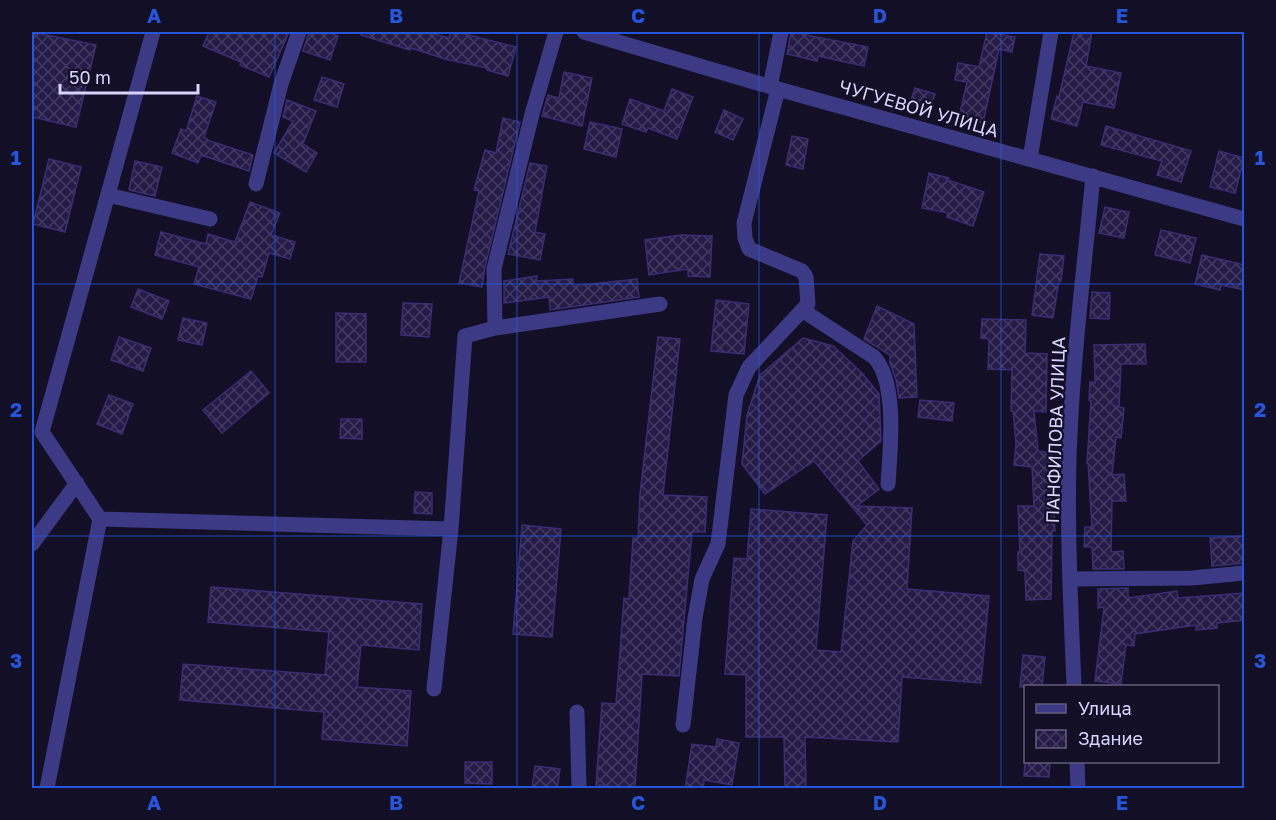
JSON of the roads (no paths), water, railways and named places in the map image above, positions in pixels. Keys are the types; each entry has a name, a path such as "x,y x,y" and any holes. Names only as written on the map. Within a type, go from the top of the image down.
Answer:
{"street":[{"path":"47,789 100,519 77,483 37,432 108,195 153,32"},
{"path":"256,184 281,84 299,32"},
{"path":"495,328 494,269 532,114 555,32"},
{"name":"ЧУГУЕВОЙ УЛИЦА","path":"584,32 774,88 1245,219"},
{"path":"683,725 695,618 702,579 718,544 736,395 749,367 808,304 806,277 802,271 749,249 745,237 744,223 774,88 781,32"},
{"path":"1030,159 1051,32"},
{"name":"ПАНФИЛОВА УЛИЦА","path":"1074,685 1070,579 1070,458 1080,310 1093,176"},
{"path":"108,195 210,219"},
{"path":"434,689 451,530 465,336 495,328 660,304"},
{"path":"802,310 874,357 883,366 892,417 888,484"},
{"path":"32,544 77,483"},
{"path":"100,519 451,530"},
{"path":"1070,579 1192,578 1245,573"},
{"path":"577,712 579,789"},
{"path":"1077,763 1078,789"}]}
